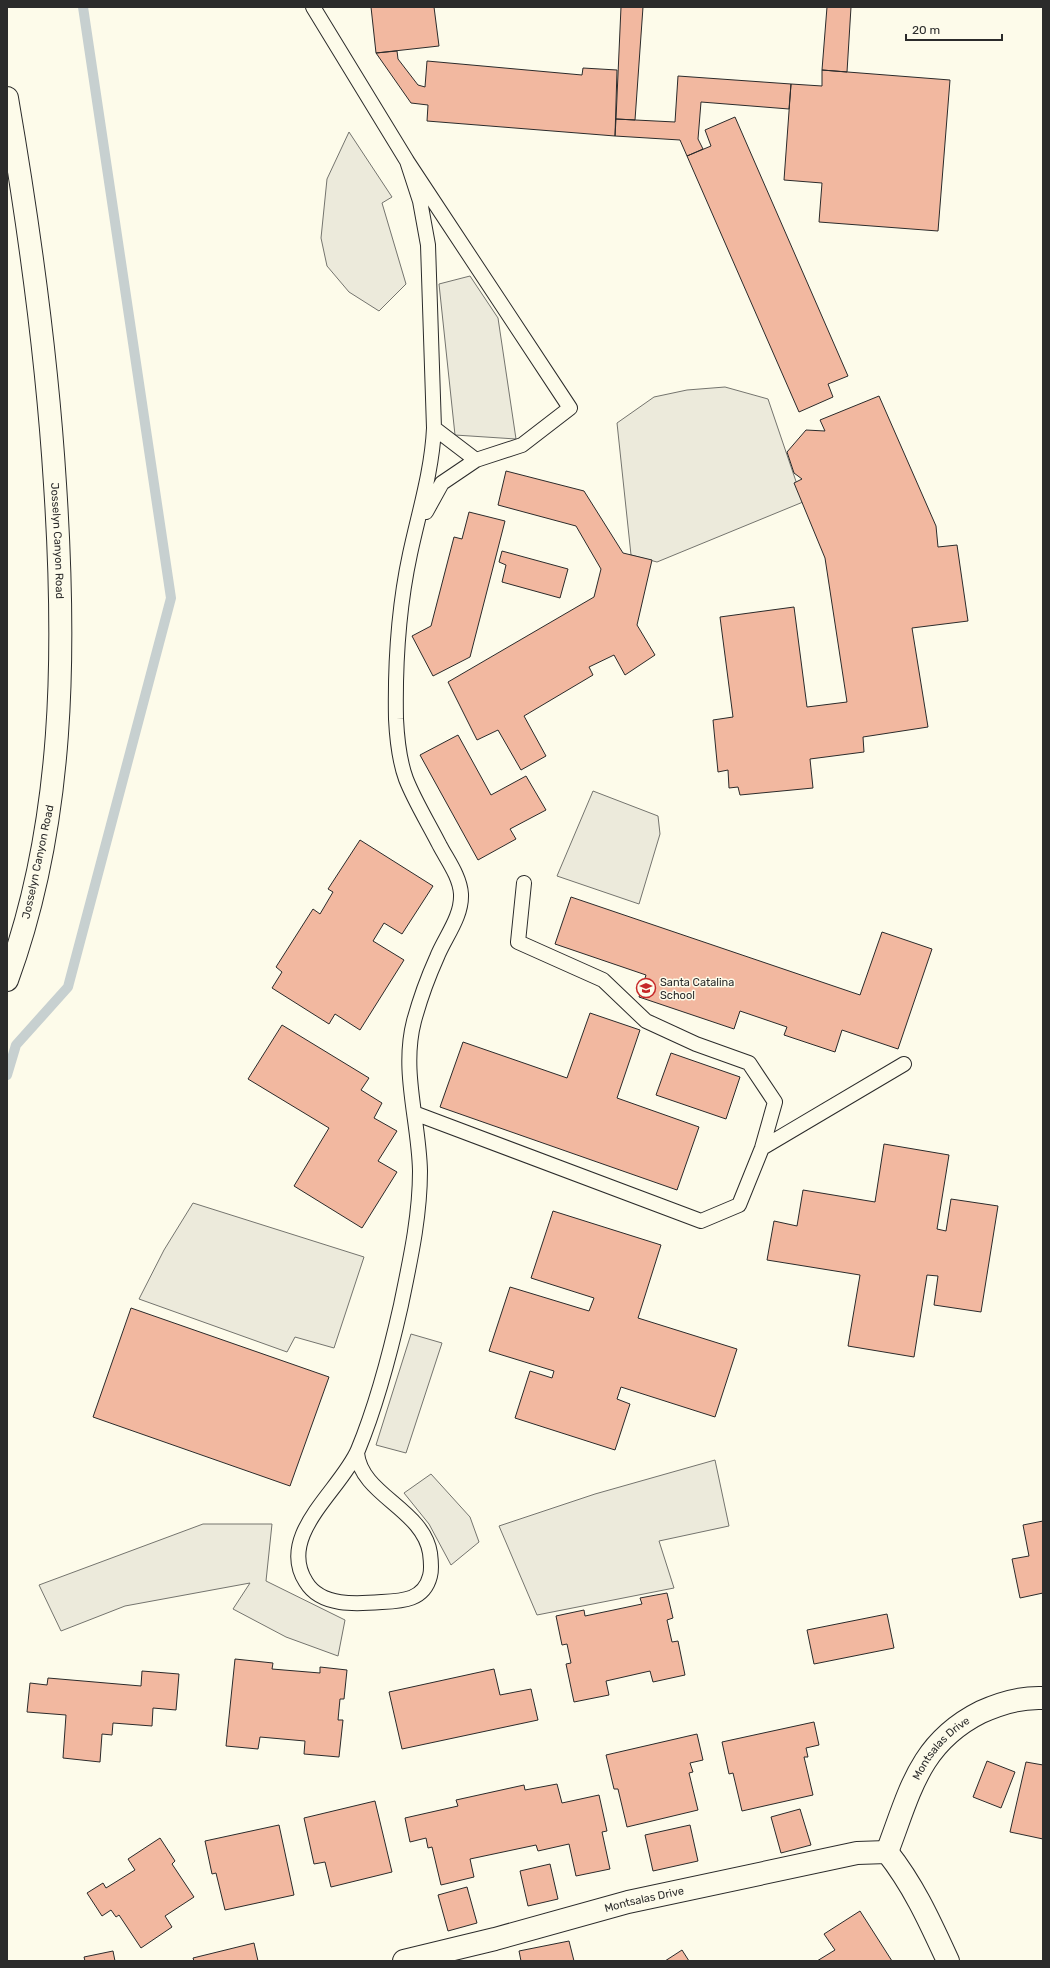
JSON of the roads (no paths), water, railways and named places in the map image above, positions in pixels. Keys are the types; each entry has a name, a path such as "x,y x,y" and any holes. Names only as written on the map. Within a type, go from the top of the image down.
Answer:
{"street":[{"name":"Josselyn Canyon Road","path":"7,98 42,333 51,418 59,547 61,650 59,719 53,783 32,896 17,954 7,980"},
{"name":"Montsalas Drive","path":"404,1961 496,1939 628,1902 857,1852 887,1852 923,1764 944,1736 967,1719 995,1705 1015,1700 1043,1698"},
{"path":"887,1852 906,1876 948,1961"}],"lane":[{"path":"313,7 407,161 570,408 522,445 476,460 442,483 416,530"},
{"path":"357,1453 361,1470 414,1521 428,1540 431,1559 431,1574 425,1588 415,1597 406,1601 350,1604 326,1598 308,1587 300,1572 298,1559 300,1543 316,1510 346,1473 357,1453 386,1367 398,1320 415,1232 420,1172 418,1141 409,1073 414,1024 437,955 456,920 460,906 461,894 453,869 406,779 400,758 396,722 398,643 409,558 432,456 434,428 428,245 420,201 407,161"},
{"path":"434,428 476,460"},
{"path":"414,1113 701,1221 739,1205 762,1148 775,1102 749,1063 696,1044 646,1021 603,980 518,942 524,883"},
{"path":"762,1148 904,1064"}],"waterway":[{"path":"7,1075 16,1045 68,987 171,598 83,7"}],"place":[{"name":"Santa Catalina School","path":"646,988"}]}
